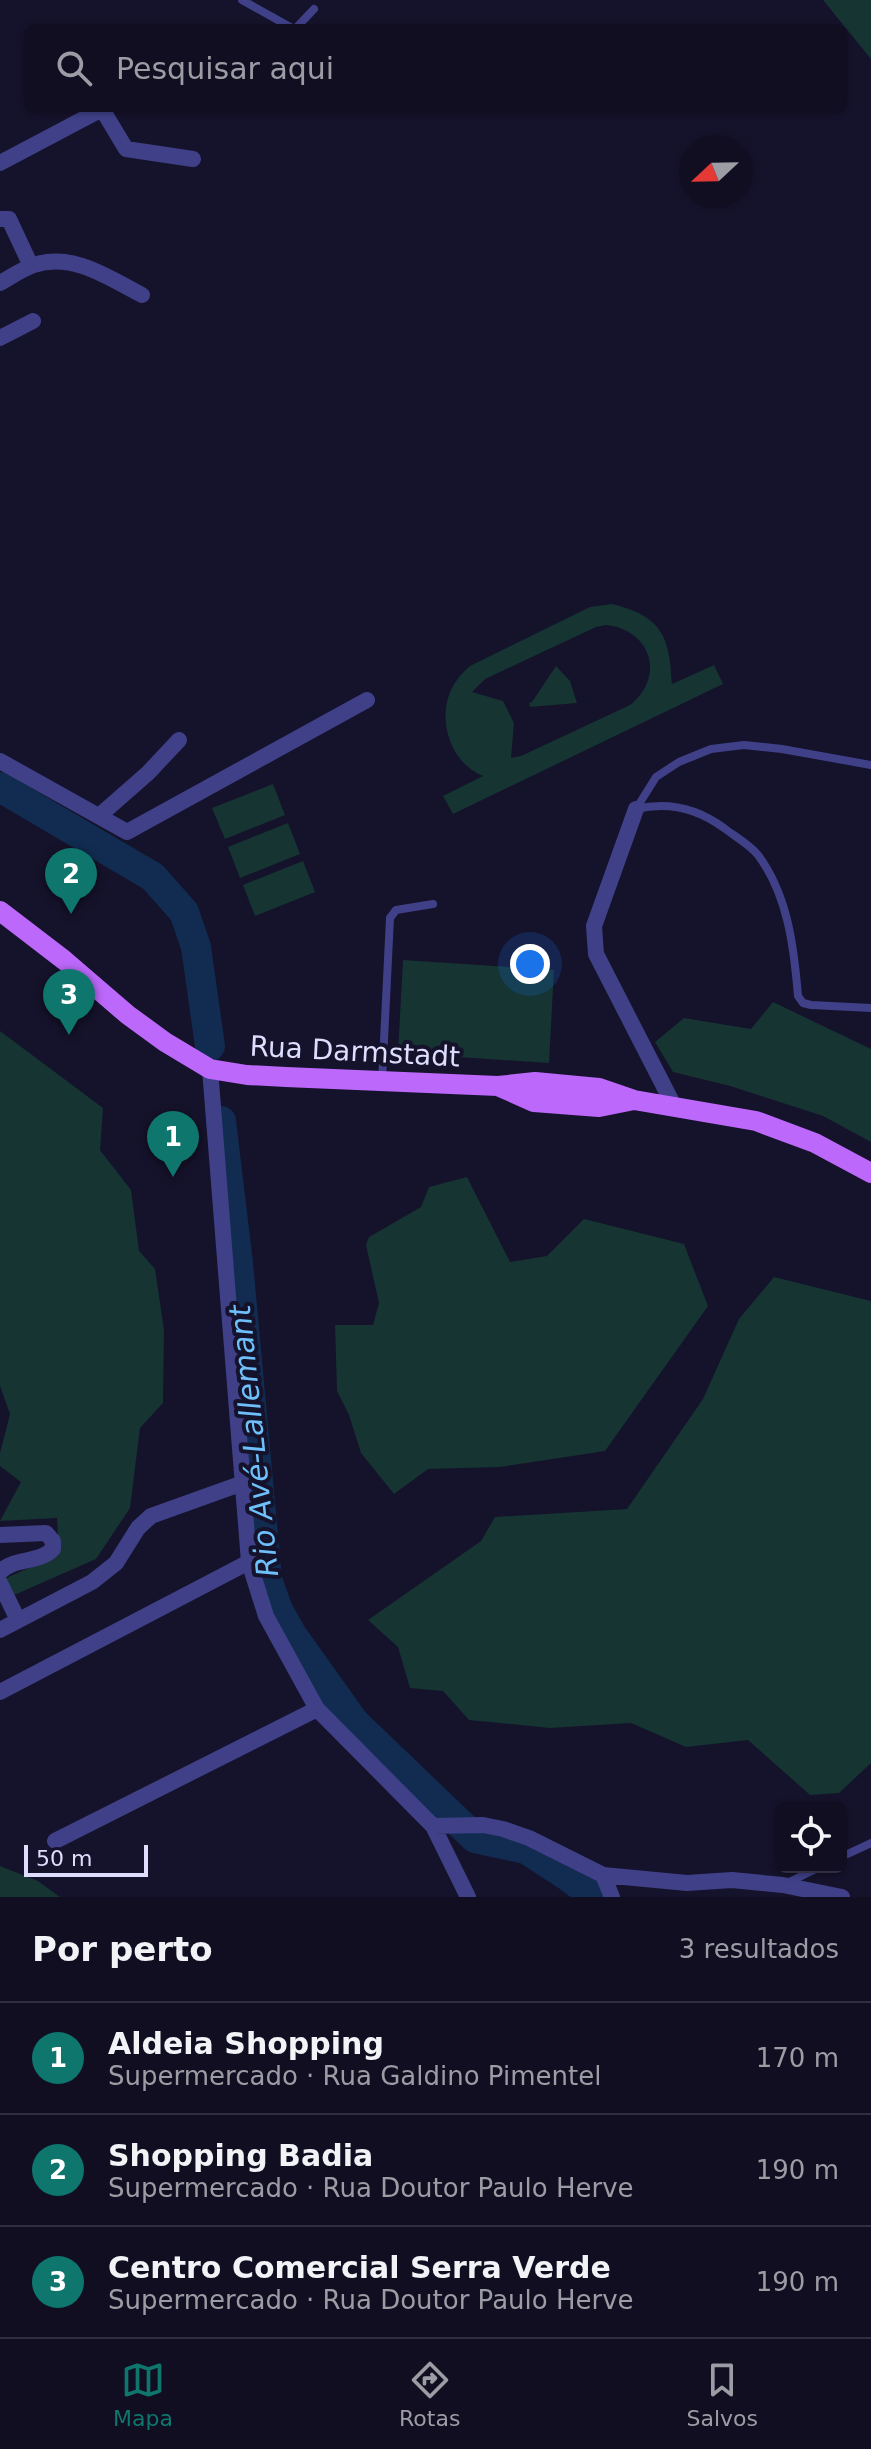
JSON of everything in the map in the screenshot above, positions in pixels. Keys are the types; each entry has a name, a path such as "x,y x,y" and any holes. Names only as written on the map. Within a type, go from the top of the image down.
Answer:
{"main road":[{"path":"0,911 128,1015 210,1069"},
{"name":"Rua Darmstadt","path":"210,1069 247,1075 498,1086 534,1102 599,1107 634,1100 674,1106 756,1121 815,1143 871,1173"}],"street":[{"path":"0,163 97,112"},
{"path":"105,112 126,149 193,159"},
{"path":"0,219 9,219 31,266"},
{"path":"0,283 31,266 46,262 72,262 142,295"},
{"path":"0,338 33,321"},
{"path":"0,761 127,832 367,700"},
{"path":"99,816 148,773 179,740"},
{"path":"636,809 594,926 596,954 674,1106"},
{"path":"210,1069 249,1562 266,1616 317,1709 434,1826 468,1897"},
{"path":"0,1630 92,1582 116,1563 138,1528 151,1516 243,1483"},
{"path":"0,1535 46,1533 53,1541 53,1549 47,1554 9,1565 0,1572"},
{"path":"0,1692 249,1562"},
{"path":"0,1583 18,1620"},
{"path":"55,1841 317,1709"},
{"path":"434,1826 483,1825 529,1838 603,1875 687,1883 732,1880 783,1885 842,1897"},
{"path":"603,1875 612,1897"}],"lane":[{"path":"242,0 287,24"},
{"path":"298,24 314,9"},
{"path":"636,809 656,777 679,762 711,749 744,745 871,765"},
{"path":"636,809 654,804 683,806 711,818 756,852 775,883 790,929 798,996 803,1003 871,1008"},
{"path":"381,1081 390,918 396,910 433,904"},
{"path":"847,1854 871,1843"},
{"path":"783,1885 808,1873"}],"green space":[{"path":"823,0 871,0 871,59 847,30 847,24 843,24"},
{"path":"612,604 629,609 652,622 660,631 669,653 672,684 714,665 723,684 453,814 443,796 483,776 461,759 448,734 446,706 457,680 470,666 590,607","holes":["606,625 634,636 648,656 648,681 641,693 630,705 511,758 514,723 503,701 472,692 485,679 596,627"]},
{"path":"556,666 570,681 577,703 530,707 529,703"},
{"path":"273,784 285,815 225,839 212,808"},
{"path":"288,823 300,854 240,878 228,847"},
{"path":"303,861 315,892 255,916 243,885"},
{"path":"403,960 554,970 549,1063 398,1053"},
{"path":"773,1002 871,1049 871,1142 823,1116 730,1086 673,1072 655,1042 684,1018 751,1029"},
{"path":"0,1031 103,1108 100,1150 131,1190 139,1251 155,1269 164,1330 163,1403 140,1428 130,1508 96,1559 12,1596 6,1578 59,1555 57,1518 0,1521 21,1482 0,1466 0,1453 10,1414 0,1386"},
{"path":"467,1177 510,1262 547,1256 584,1219 684,1244 708,1306 605,1451 500,1467 428,1469 394,1494 361,1453 349,1415 337,1391 335,1325 373,1325 379,1303 366,1245 369,1237 421,1207 429,1187"},
{"path":"774,1277 871,1301 871,1763 839,1793 810,1795 748,1740 686,1747 631,1723 550,1728 469,1720 443,1691 410,1688 398,1647 368,1620 481,1541 495,1517 627,1509 703,1399 739,1319"},
{"path":"0,1866 38,1881 60,1897 0,1897"}],"waterway":[{"name":"Rio Avé‐Lallemant","path":"0,787 153,877 184,912 196,947 210,1046"},
{"name":"Rio Avé‐Lallemant","path":"221,1121 238,1263 267,1579 278,1610 292,1635 354,1722 475,1838 526,1849 595,1897"}],"place":[{"name":"Shopping Badia","path":"71,914"},
{"name":"Centro Comercial Serra Verde","path":"69,1035"},
{"name":"Aldeia Shopping","path":"173,1177"}]}
